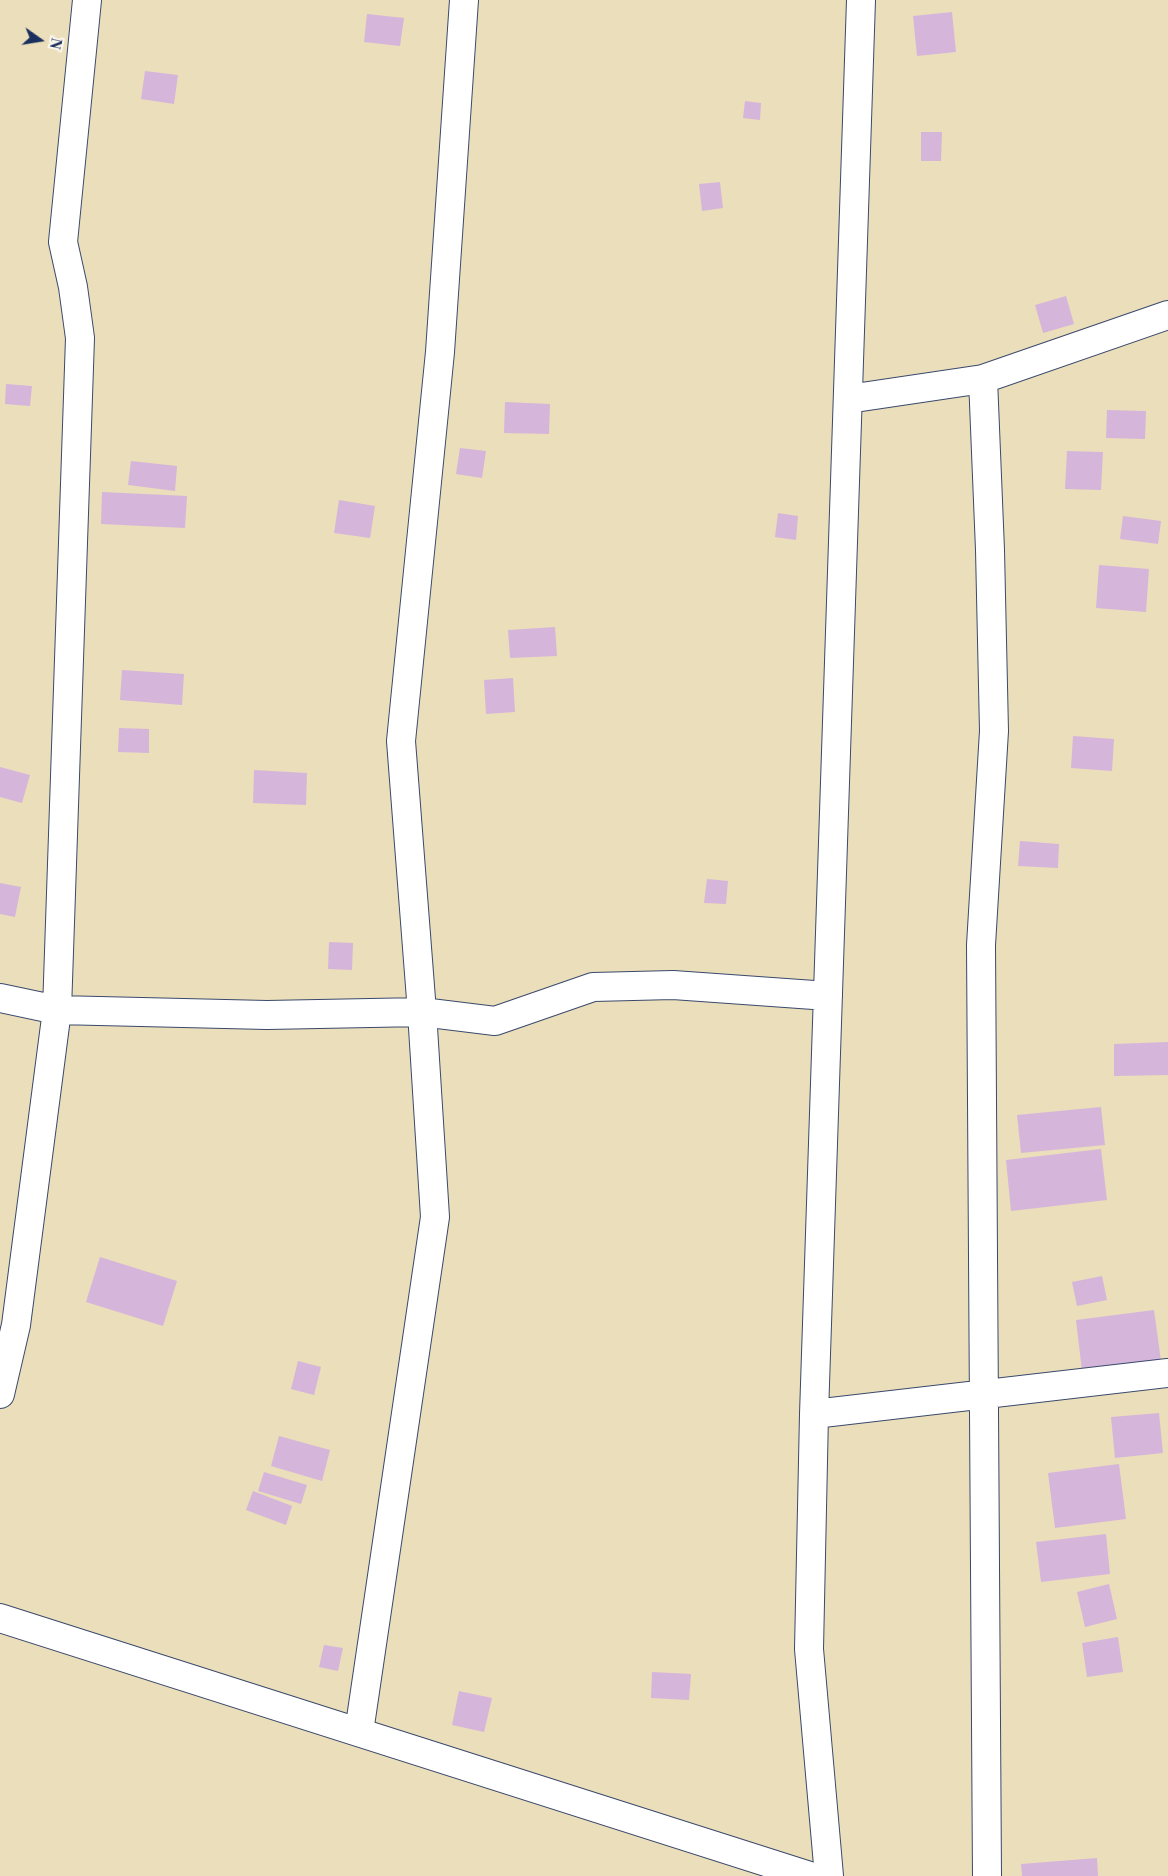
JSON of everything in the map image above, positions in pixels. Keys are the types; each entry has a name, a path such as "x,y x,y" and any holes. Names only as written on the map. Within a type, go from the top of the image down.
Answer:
{"street":[{"path":"0,1394 16,1325 57,1010 80,338 73,287 63,242 87,0"},
{"path":"359,1732 434,1217 422,1012 400,741 440,352 464,0"},
{"path":"829,1876 809,1650 814,1414 861,0"},
{"path":"848,399 983,379 1168,315"},
{"path":"983,379 990,550 994,731 981,945 987,1876"},
{"path":"0,998 57,1010 267,1015 422,1012 495,1021 593,987 674,985 828,996"},
{"path":"814,1414 1168,1373"},
{"path":"0,1618 810,1876"}],"building":[{"path":"952,12 956,52 917,56 913,16"},
{"path":"367,14 404,18 400,46 364,42"},
{"path":"145,71 178,75 174,104 141,99"},
{"path":"745,101 761,103 760,120 743,118"},
{"path":"921,132 942,132 941,161 921,161"},
{"path":"720,182 723,208 702,211 699,184"},
{"path":"1066,296 1074,324 1043,333 1035,305"},
{"path":"6,384 32,386 30,406 5,404"},
{"path":"505,402 550,404 549,434 504,433"},
{"path":"1107,410 1146,411 1145,439 1106,438"},
{"path":"460,448 486,451 482,478 456,474"},
{"path":"1067,451 1103,452 1101,490 1065,489"},
{"path":"131,461 177,466 175,491 128,485"},
{"path":"102,492 187,496 185,528 101,524"},
{"path":"339,500 375,506 370,538 334,533"},
{"path":"778,513 798,516 796,540 775,537"},
{"path":"1123,516 1161,521 1158,544 1120,539"},
{"path":"1099,565 1149,569 1146,612 1096,608"},
{"path":"555,627 557,656 510,658 508,630"},
{"path":"122,670 184,674 182,705 120,700"},
{"path":"513,678 515,712 486,714 484,680"},
{"path":"119,728 149,729 149,753 118,752"},
{"path":"1073,736 1114,739 1112,771 1071,768"},
{"path":"0,767 30,775 22,803 0,797"},
{"path":"254,770 307,773 306,805 253,803"},
{"path":"1020,841 1059,844 1058,868 1018,866"},
{"path":"707,879 728,881 726,904 704,903"},
{"path":"0,883 21,887 15,917 0,914"},
{"path":"329,942 353,943 352,970 328,969"},
{"path":"1168,1042 1168,1075 1114,1076 1114,1044"},
{"path":"1101,1107 1105,1145 1021,1153 1017,1115"},
{"path":"1101,1149 1107,1200 1011,1211 1006,1160"},
{"path":"100,1257 177,1281 163,1326 86,1302"},
{"path":"1102,1276 1107,1300 1077,1306 1072,1282"},
{"path":"1154,1310 1161,1361 1082,1371 1076,1320"},
{"path":"298,1361 321,1367 314,1395 291,1389"},
{"path":"1159,1413 1163,1453 1115,1458 1111,1417"},
{"path":"279,1436 330,1450 322,1481 271,1466"},
{"path":"1119,1464 1126,1519 1055,1528 1048,1473"},
{"path":"264,1472 307,1485 301,1504 258,1491"},
{"path":"253,1491 292,1506 286,1525 246,1510"},
{"path":"1106,1534 1110,1574 1041,1582 1036,1542"},
{"path":"1109,1584 1117,1619 1085,1627 1077,1592"},
{"path":"1118,1637 1123,1672 1087,1677 1082,1643"},
{"path":"324,1645 343,1648 338,1671 319,1667"},
{"path":"652,1672 691,1674 689,1700 651,1698"},
{"path":"459,1691 492,1698 484,1732 452,1725"},
{"path":"1097,1858 1098,1876 1022,1876 1021,1864"}]}
